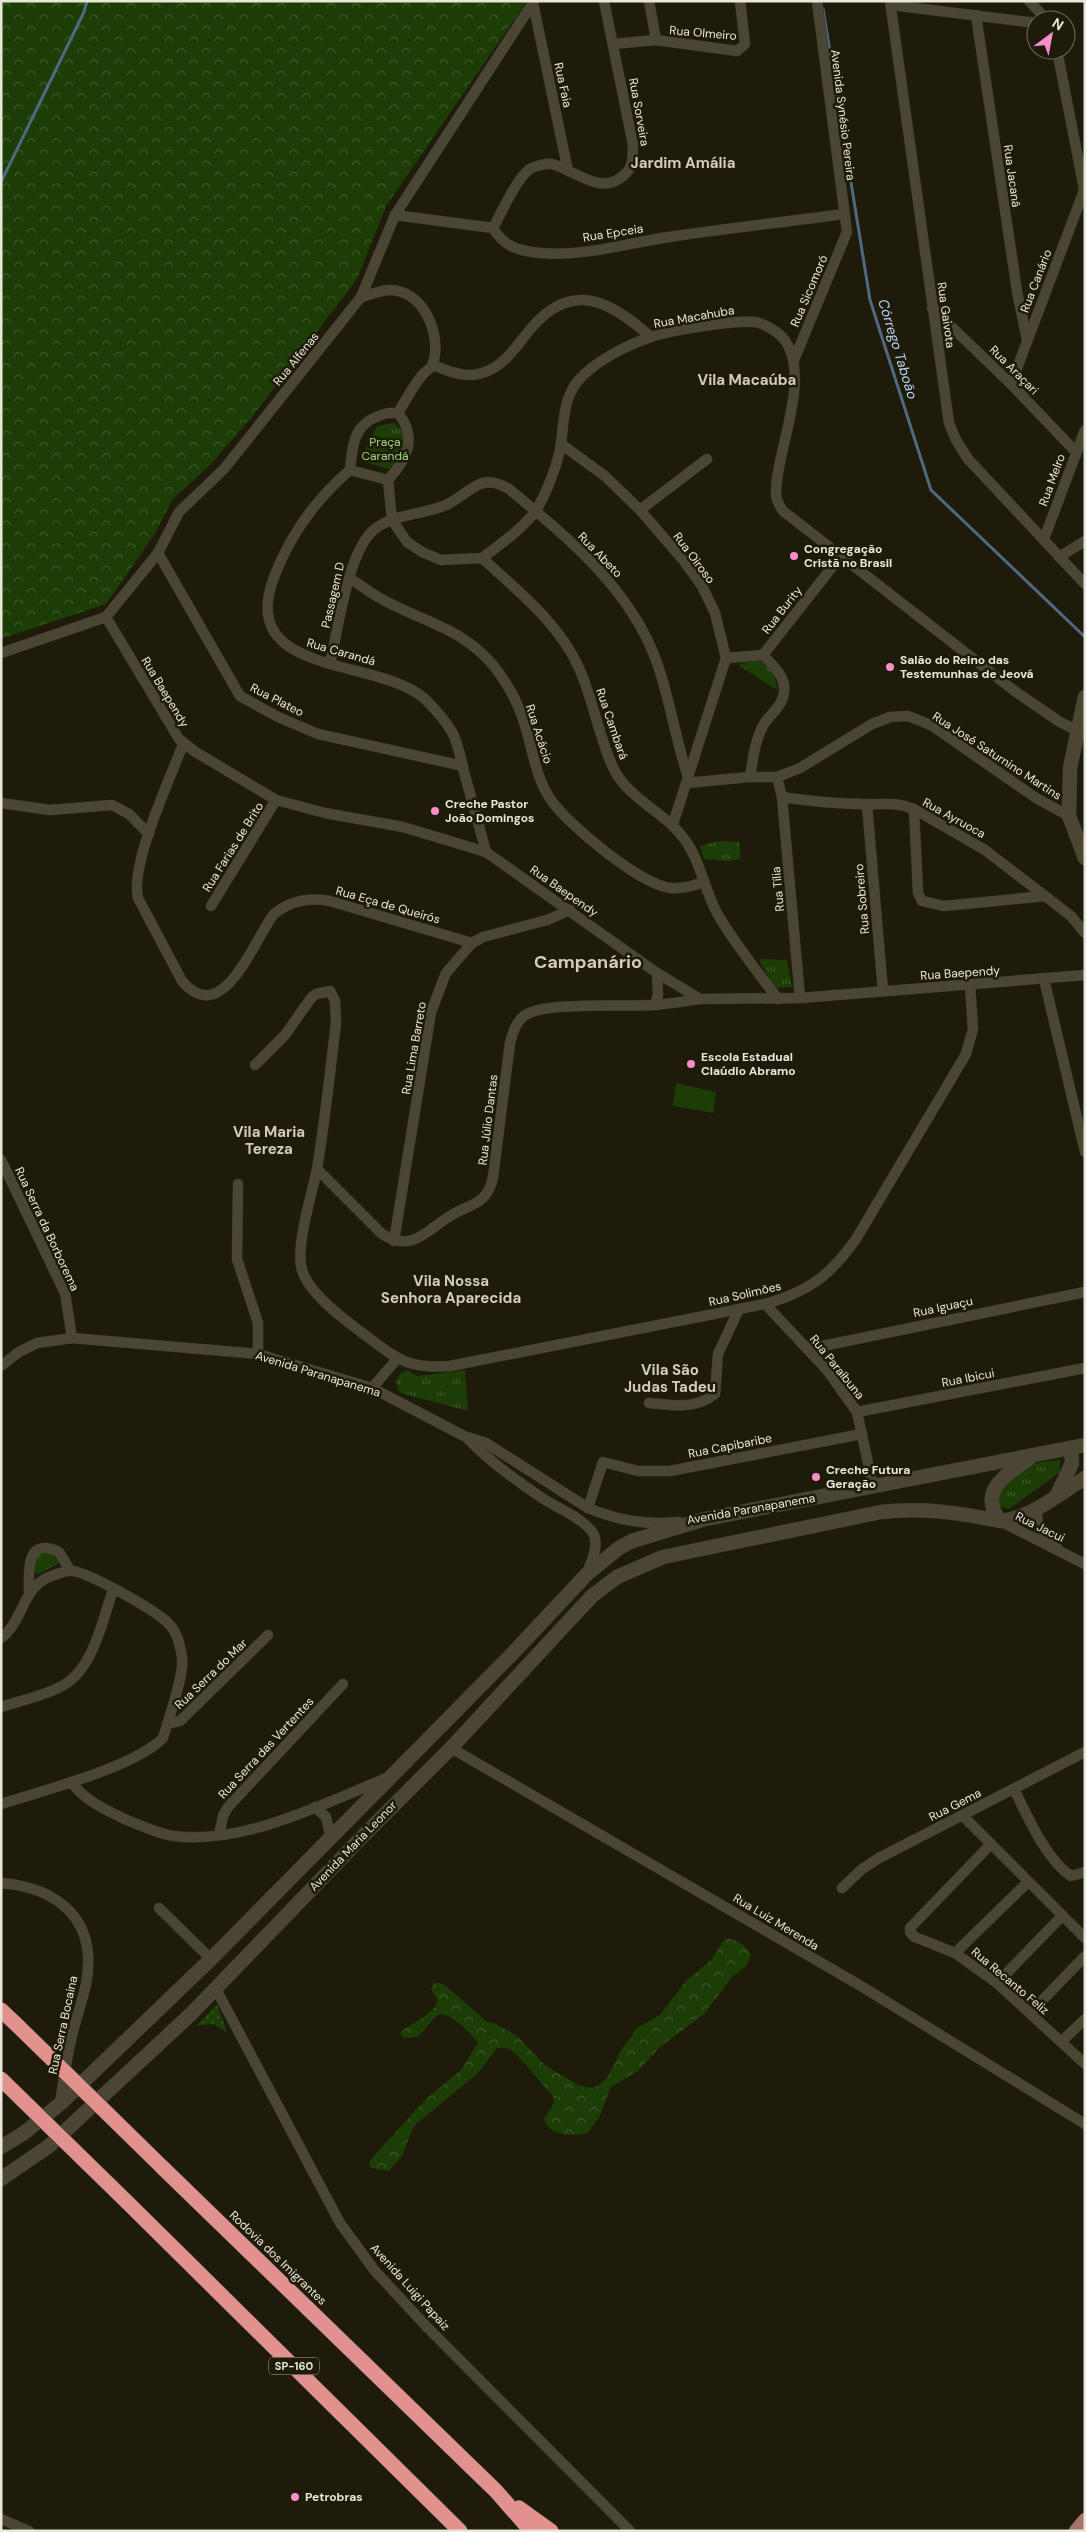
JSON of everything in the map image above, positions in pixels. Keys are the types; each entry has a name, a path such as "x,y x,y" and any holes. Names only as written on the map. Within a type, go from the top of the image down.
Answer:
{"highway":[{"name":"Rodovia dos Imigrantes","path":"1,2010 496,2491 531,2531"},
{"name":"SP-160","path":"1,2079 460,2531"},
{"path":"496,2491 551,2531"}],"main road":[{"path":"1076,2531 1085,2520"}],"street":[{"name":"Rua Sorveira","path":"493,228 521,179 530,169 551,164 594,183 609,184 629,171 633,160 634,145 604,1"},
{"path":"649,1 656,40"},
{"name":"Rua Olmeiro","path":"613,44 656,40 737,51 742,49 745,44 740,1"},
{"name":"Avenida Synésio Pereira","path":"816,1 847,232"},
{"name":"Rua Faia","path":"533,2 568,171"},
{"name":"Rua Alfenas","path":"106,617 158,553 179,512 189,500 224,470 361,297 395,215 533,2"},
{"path":"891,3 1026,22"},
{"name":"Rua Gaivota","path":"891,3 949,423 956,440 968,459 991,486 1044,539 1085,584"},
{"name":"Rua Jacanã","path":"976,15 1017,291 1027,340"},
{"path":"1059,60 1085,188"},
{"name":"Rua Canário","path":"1011,384 1085,188"},
{"name":"Rua Epceia","path":"493,228 500,240 512,247 550,253 576,252 670,237 844,214"},
{"path":"395,215 493,228"},
{"name":"Rua Sicomoró","path":"794,360 847,232"},
{"path":"361,297 391,290 406,295 419,304 429,316 436,339 433,365 411,392 398,414"},
{"path":"433,365 452,373 473,375 495,368 511,355 534,325 556,305 575,299 596,301 615,308 651,337"},
{"name":"Rua Araçari","path":"932,308 1011,384 1076,452"},
{"name":"Rua Macahuba","path":"482,558 536,511 557,462 561,444 562,420 570,395 577,382 588,371 615,354 651,337 740,321 758,323 774,330 786,342 794,360 793,399 776,495 783,512 1016,692 1060,722 1076,730"},
{"path":"388,480 350,470 355,435 363,424 374,416 388,412 398,414 408,425 410,438 402,461 388,480 392,520 407,542 422,552 440,560 482,558"},
{"name":"Rua Melro","path":"1044,539 1085,430"},
{"name":"Rua Oiroso","path":"561,444 604,476 640,510 684,561 702,586 715,613 726,658"},
{"path":"640,510 707,459"},
{"name":"Rua Carandá","path":"350,470 320,498 294,534 270,590 268,610 271,624 278,638 295,652 330,664 394,680 409,687 425,699 453,734 486,852"},
{"name":"Rua Abeto","path":"392,520 449,503 471,488 487,481 497,482 509,489 536,511 612,584 637,620 656,660 687,780"},
{"name":"Passagem D","path":"330,664 353,562 362,544 375,528 392,520"},
{"path":"1059,557 1085,541"},
{"name":"Rua Plateo","path":"158,553 240,696 278,717 318,734 463,766"},
{"name":"Rua Burity","path":"763,655 840,557"},
{"name":"Rua Cambará","path":"482,558 546,619 569,648 580,669 612,766 624,786 673,824 694,852 704,882 721,919 778,999"},
{"name":"Rua Acácio","path":"350,578 379,597 449,628 473,644 494,666 510,690 520,712 535,765 550,800 579,830 648,882 669,888 686,888 704,882"},
{"path":"1,653 106,617"},
{"name":"Rua Baependy","path":"106,617 183,744 276,800 403,827 486,852 656,973 700,999 800,998 1044,979 1084,974"},
{"path":"673,824 726,658 763,655 783,678 784,690 781,702 764,724 757,742 750,777"},
{"path":"1085,697 1076,730 1070,768 1069,816 1085,858"},
{"name":"Rua José Saturnino Martins","path":"687,780 777,777 800,768 872,724 890,717 908,716 930,725 1036,798 1069,816"},
{"name":"Rua Eça de Queirós","path":"183,744 149,834 137,874 138,898 182,981 196,993 209,995 227,986 274,914 283,907 307,899 330,901 472,943"},
{"name":"Rua Tília","path":"777,777 782,797 800,998"},
{"name":"Rua Ayruoca","path":"782,797 815,802 867,805 883,802 902,804 914,809 985,850 1071,916 1085,933"},
{"name":"Rua Farias de Brito","path":"211,906 276,800"},
{"path":"1,803 50,810 101,804 112,805 129,814 149,834"},
{"name":"Rua Sobreiro","path":"867,805 883,991"},
{"path":"914,809 918,892 922,901 944,906 1046,896"},
{"name":"Rua Lima Barreto","path":"394,1241 431,1012 446,973 472,943 496,932 547,920 570,910"},
{"path":"655,1005 658,995 656,973"},
{"path":"1044,979 1085,1152"},
{"name":"Rua Solimões","path":"397,1359 417,1366 450,1366 765,1304 792,1295 820,1280 842,1260 856,1239 966,1054 973,1029 970,985"},
{"path":"254,1065 285,1036 311,998 316,994 330,991 335,1001 336,1023 317,1169 300,1260 304,1276 328,1304 397,1359 372,1388"},
{"name":"Rua Júlio Dantas","path":"394,1241 405,1242 425,1235 448,1217 484,1198 488,1193 493,1177 510,1043 519,1020 530,1013 563,1008 655,1005 700,999"},
{"name":"Rua Serra da Borborema","path":"1,1160 65,1292 72,1338"},
{"path":"317,1169 370,1222 394,1241"},
{"path":"238,1184 237,1258 258,1323 258,1354"},
{"name":"Rua Iguaçu","path":"808,1349 1085,1292"},
{"name":"Rua Paraíbuna","path":"765,1304 808,1349 843,1390 857,1412 873,1486"},
{"path":"649,1403 688,1406 704,1402 715,1394 718,1354 739,1310"},
{"name":"Avenida Paranapanema","path":"1,1366 19,1352 37,1343 72,1338 258,1354 372,1388 464,1436 486,1443 588,1508 618,1519 639,1523 655,1524 705,1519 1079,1447"},
{"name":"Rua Ibicui","path":"857,1412 1085,1368"},
{"name":"Rua Capibaribe","path":"588,1508 603,1462 638,1470 670,1471 862,1434"},
{"name":"Avenida Paranapanema","path":"464,1436 481,1452 532,1491 576,1519 592,1533 596,1547 587,1574"},
{"path":"1056,1496 1079,1447"},
{"path":"1032,1456 1002,1478 994,1489 992,1505 1000,1521 1019,1517 1036,1509 1085,1478"},
{"name":"Avenida Maria Leonor","path":"1,2179 36,2157 96,2104 216,1988 451,1748 592,1596 617,1577 663,1557 907,1509 934,1510 1000,1521"},
{"name":"Rua Jacui","path":"1036,1509 1039,1528 1051,1542 1068,1555"},
{"name":"Avenida Maria Leonor","path":"1,2147 24,2133 60,2104 211,1959 513,1653 587,1574 613,1552 632,1542 705,1519"},
{"name":"Rua Jacui","path":"1000,1521 1085,1564"},
{"path":"1,1804 71,1782 138,1756 154,1747 163,1738 182,1660 177,1636 172,1627 157,1614 98,1581 70,1570 59,1552 44,1548 32,1554 30,1560 29,1594"},
{"path":"1,1638 29,1594 47,1578 70,1570"},
{"path":"1,1707 51,1691 76,1675 90,1652 113,1590"},
{"name":"Rua Serra do Mar","path":"167,1724 180,1721 268,1635"},
{"path":"513,1653 528,1665"},
{"name":"Rua Serra das Vertentes","path":"219,1835 223,1816 228,1807 343,1684"},
{"name":"Rua Luiz Merenda","path":"451,1748 861,1986 1085,2124"},
{"name":"Rua Gema","path":"842,1888 868,1866 1085,1752"},
{"path":"71,1782 88,1800 147,1828 174,1836 237,1834 315,1807 390,1776"},
{"path":"1014,1789 1046,1847 1060,1867 1071,1876 1085,1872"},
{"path":"315,1807 326,1817 331,1838"},
{"path":"962,1815 1085,1938"},
{"name":"Rua Recanto Feliz","path":"990,1845 910,1928 910,1932 915,1937 955,1953 997,1983 1085,2064"},
{"path":"955,1953 1028,1882"},
{"name":"Rua Serra Bocaina","path":"1,1883 23,1885 57,1900 76,1917 87,1945 86,1984 71,2041 60,2104"},
{"path":"160,1908 211,1959"},
{"path":"997,1983 1062,1916"},
{"path":"1030,2013 1085,1956"},
{"name":"Avenida Luigi Papaiz","path":"216,1988 340,2223 375,2271 427,2327 630,2531"},
{"path":"1062,2042 1085,2019"},
{"path":"81,2084 77,2091 78,2099 84,2103 96,2104"},
{"path":"60,2104 66,2103 74,2108 76,2121"},
{"path":"1,2519 29,2531"}],"green space":[{"path":"1,1 527,1 386,206 357,279 252,417 210,465 173,499 154,535 106,604 1,639"},
{"name":"Praça Carandá","path":"394,423 406,434 400,457 389,469 366,462 362,457 377,426"},
{"path":"754,659 761,659 774,672 777,690 738,665"},
{"path":"719,841 739,842 741,859 728,861 704,859 700,846"},
{"path":"759,959 787,960 792,987 774,988"},
{"path":"676,1083 716,1092 713,1113 673,1106"},
{"path":"407,1370 417,1376 465,1370 468,1411 401,1393 398,1390 396,1381 401,1373"},
{"path":"1060,1460 1060,1472 1009,1509 997,1505 998,1494 1003,1484 1018,1470 1039,1463"},
{"path":"43,1550 60,1557 58,1564 38,1574 32,1571 34,1556"},
{"path":"725,1939 737,1941 751,1954 747,1965 732,1977 704,2014 660,2047 638,2071 611,2087 599,2118 587,2133 568,2135 551,2129 544,2119 554,2103 553,2096 513,2051 506,2048 497,2048 478,2073 414,2126 402,2156 389,2171 371,2168 369,2162 373,2157 426,2099 461,2070 478,2043 460,2024 443,2014 436,2017 417,2037 404,2038 400,2033 423,2018 437,2004 437,1999 431,1989 434,1983 441,1983 446,1986 487,2022 494,2023 516,2035 546,2066 578,2085 591,2088 598,2086 607,2078 620,2052 637,2028 660,2015 686,1981 711,1960"},
{"path":"217,2004 227,2032 213,2024 196,2026"}],"waterway":[{"path":"1,182 84,12 87,1"},
{"name":"Córrego Taboão","path":"823,9 870,300 931,490 1085,637"}],"place":[{"name":"Congregação Cristã no Brasil","path":"794,556"},
{"name":"Salão do Reino das Testemunhas de Jeová","path":"890,667"},
{"name":"Creche Pastor João Domingos","path":"435,811"},
{"name":"Escola Estadual Claúdio Abramo","path":"691,1064"},
{"name":"Creche Futura Geração","path":"816,1477"},
{"name":"Petrobras","path":"295,2497"}],"district":[{"name":"Jardim Amália","path":"683,163"},
{"name":"Vila Macaúba","path":"747,380"},
{"name":"Campanário","path":"588,962"},
{"name":"Vila Maria Tereza","path":"269,1140"},
{"name":"Vila Nossa Senhora Aparecida","path":"451,1290"},
{"name":"Vila São Judas Tadeu","path":"670,1378"}]}
